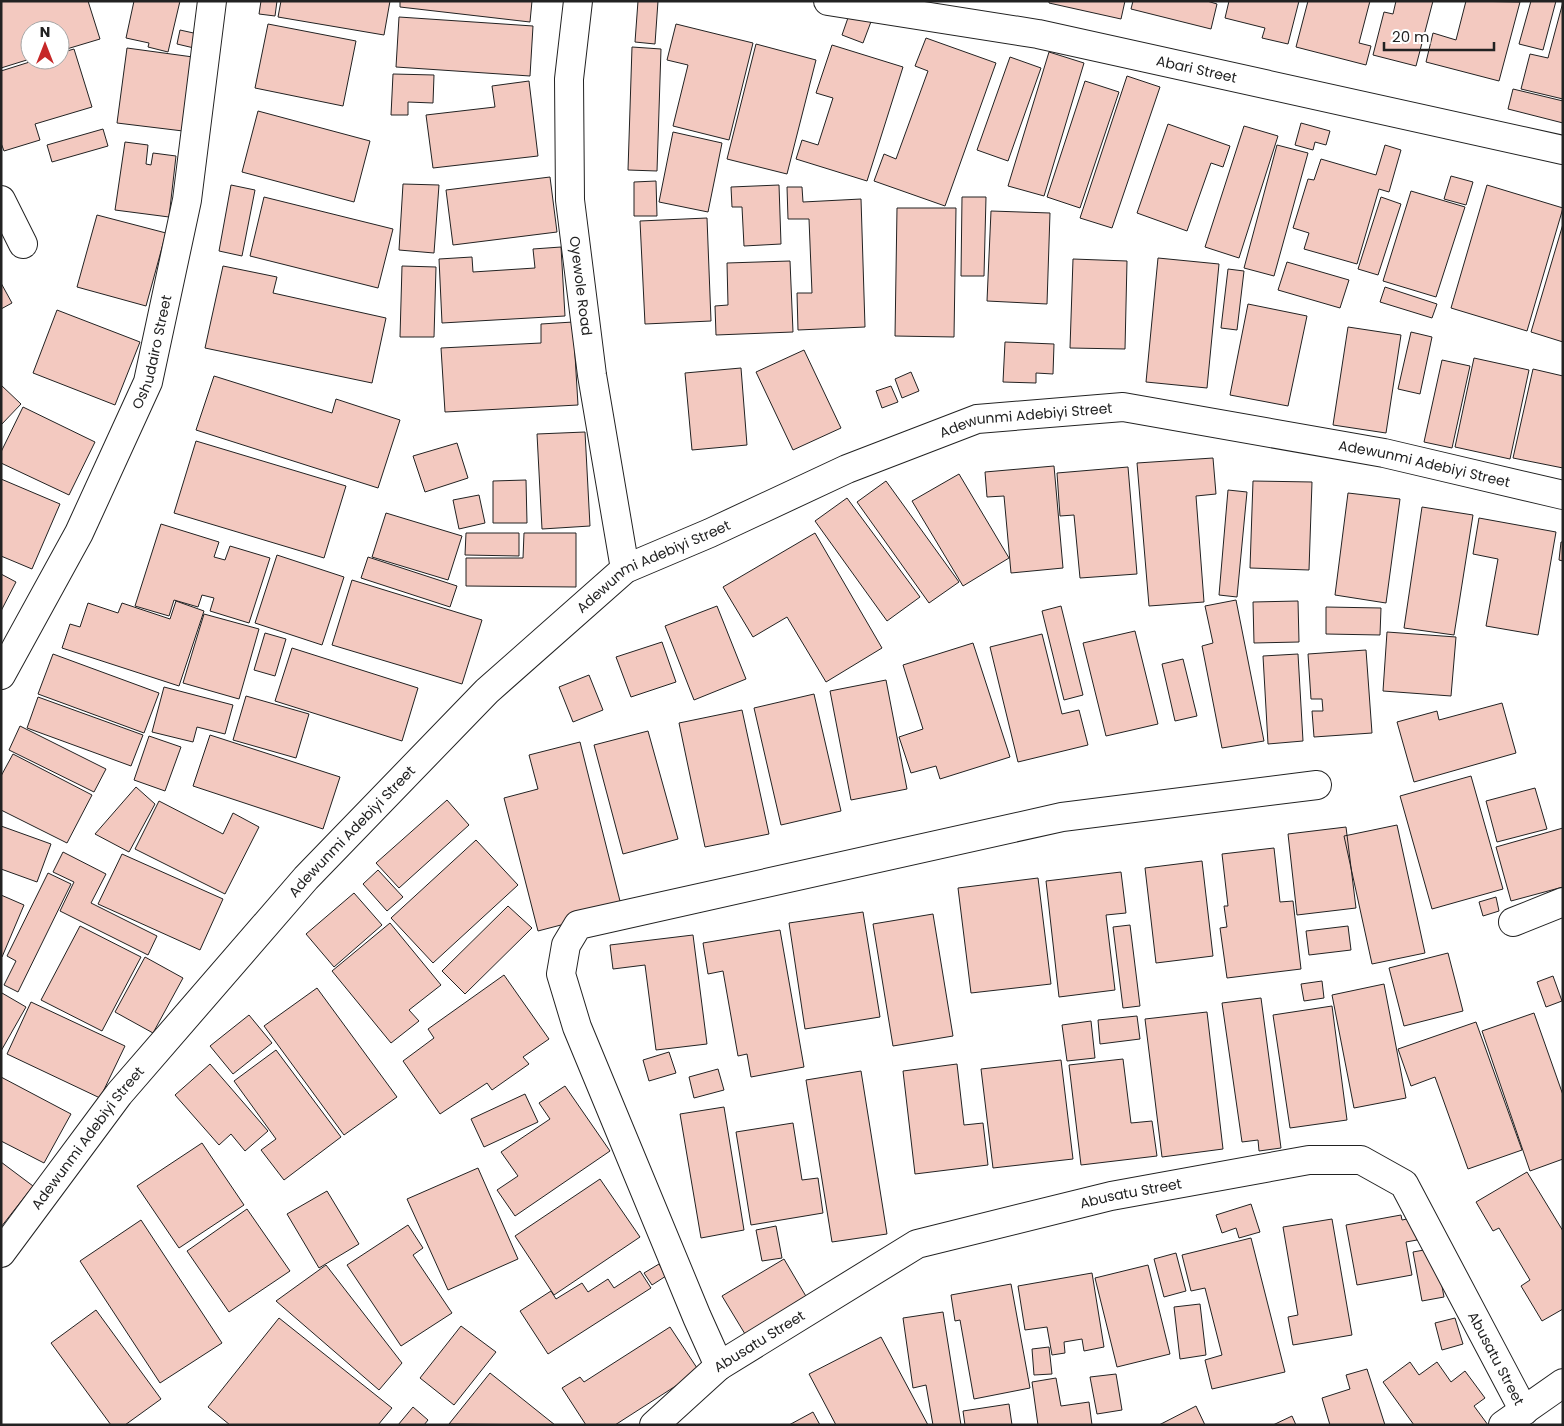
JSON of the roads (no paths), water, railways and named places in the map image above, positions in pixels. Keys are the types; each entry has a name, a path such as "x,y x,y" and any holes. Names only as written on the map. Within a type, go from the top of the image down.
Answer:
{"street":[{"name":"Oshudairo Street","path":"1,675 79,534 148,382 186,200 212,1"},
{"name":"Oyewole Road","path":"578,1 569,79 570,200 592,375 624,569"},
{"name":"Abari Street","path":"828,1 1038,34 1563,150"},
{"path":"1,200 23,244"},
{"name":"Adewunmi Adebiyi Street","path":"1,1253 119,1094 306,878 487,691 624,569 710,534 848,469 977,419 1123,407 1384,453 1563,495"},
{"path":"719,1366 577,1027 561,974 566,945 578,925 1062,817 1317,785"},
{"path":"1513,922 1563,902"},
{"name":"Abusatu Street","path":"654,1425 719,1366 917,1244 1111,1196 1308,1160 1361,1160 1404,1184 1513,1418"},
{"path":"1513,1418 1563,1383"}]}
